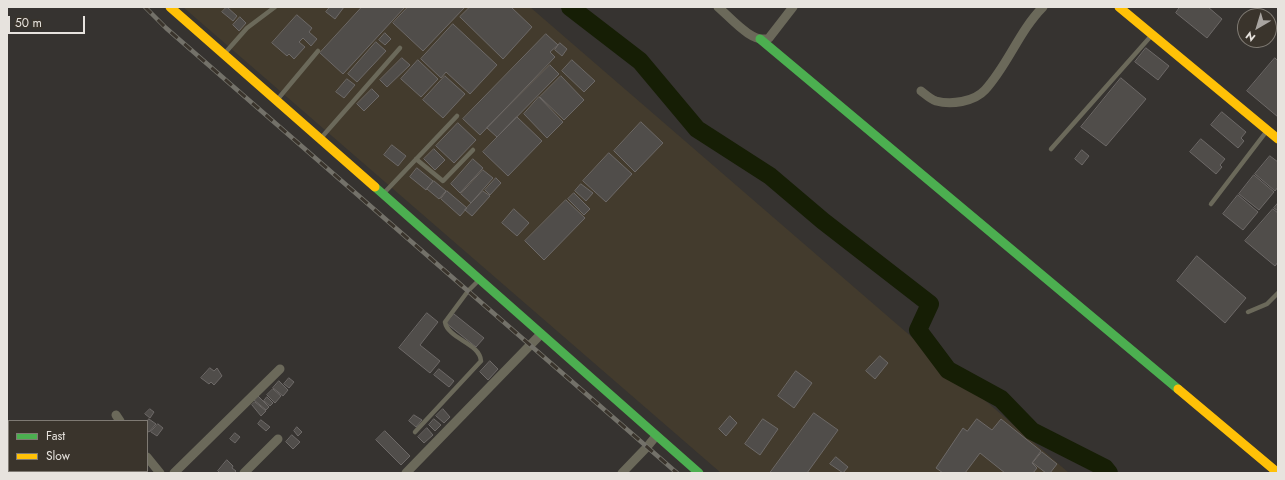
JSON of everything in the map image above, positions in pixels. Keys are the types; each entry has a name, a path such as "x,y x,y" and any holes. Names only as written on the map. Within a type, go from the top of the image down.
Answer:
{"street":[{"path":"718,7 747,33 760,39 1278,473"},
{"path":"760,39 769,38 794,7"},
{"path":"921,91 936,101 960,102 978,96 985,91 1031,20 1043,7"},
{"path":"1119,7 1278,139"},
{"path":"172,8 656,436 700,473"},
{"path":"406,473 541,334"},
{"path":"174,473 280,369"},
{"path":"622,473 656,436"},
{"path":"244,473 278,439"},
{"path":"148,458 160,473"}],"lane":[{"path":"224,55 247,28 275,7"},
{"path":"1051,149 1152,35"},
{"path":"320,139 400,48"},
{"path":"276,101 318,51"},
{"path":"383,194 457,116"},
{"path":"1212,204 1267,130"},
{"path":"416,159 443,181 473,150"},
{"path":"415,432 481,361 479,354 450,330 445,322 479,280"},
{"path":"1248,312 1267,304 1278,293"}],"shaded area":[{"path":"183,7 530,7 1069,473 721,473"}],"building":[{"path":"227,7 237,16 233,21 222,12"},
{"path":"330,7 344,7 335,19 326,12"},
{"path":"362,7 405,7 343,74 320,53"},
{"path":"408,7 465,7 423,51 393,23"},
{"path":"470,7 511,7 532,27 503,59 460,17"},
{"path":"1180,7 1208,7 1222,19 1207,38 1176,13"},
{"path":"297,15 312,28 309,32 317,39 311,46 303,38 299,42 305,47 294,59 289,54 287,56 272,43"},
{"path":"240,17 246,23 239,31 233,25"},
{"path":"453,24 497,65 470,94 446,72 441,78 421,59"},
{"path":"385,33 391,39 385,45 379,40"},
{"path":"546,34 558,45 550,52 555,57 480,135 463,119"},
{"path":"376,42 386,51 357,82 348,74"},
{"path":"560,43 567,49 562,56 555,50"},
{"path":"1146,48 1169,66 1158,80 1135,62"},
{"path":"402,58 410,65 387,87 380,80"},
{"path":"1275,58 1278,61 1278,117 1247,91"},
{"path":"418,60 438,79 421,97 401,79"},
{"path":"572,60 595,81 584,92 562,71"},
{"path":"550,65 559,74 497,137 487,128"},
{"path":"445,76 465,94 443,118 423,100"},
{"path":"561,76 584,100 564,120 540,97"},
{"path":"1121,78 1146,99 1106,146 1081,127"},
{"path":"347,79 355,85 344,98 336,92"},
{"path":"372,89 379,96 364,111 357,104"},
{"path":"539,97 563,122 547,138 524,114"},
{"path":"1222,112 1246,132 1241,138 1244,141 1238,148 1211,125"},
{"path":"517,117 542,141 508,176 483,152"},
{"path":"641,122 663,143 635,172 614,151"},
{"path":"458,123 476,140 454,163 436,146"},
{"path":"1201,139 1225,159 1220,165 1222,167 1216,174 1190,152"},
{"path":"392,145 406,156 398,166 384,155"},
{"path":"434,149 445,160 435,170 424,159"},
{"path":"1082,150 1089,156 1082,165 1075,159"},
{"path":"609,153 632,174 606,202 583,181"},
{"path":"1270,156 1278,162 1278,187 1275,191 1255,174"},
{"path":"473,159 483,168 460,193 451,184"},
{"path":"417,168 433,181 426,190 410,177"},
{"path":"483,170 493,178 471,203 461,194"},
{"path":"1254,175 1274,192 1259,210 1239,194"},
{"path":"496,178 501,183 490,195 485,190"},
{"path":"434,181 446,191 439,199 427,189"},
{"path":"581,184 593,193 586,201 575,191"},
{"path":"447,191 467,208 460,216 441,199"},
{"path":"483,191 490,196 472,216 465,210"},
{"path":"574,193 590,209 584,215 568,199"},
{"path":"1238,195 1258,212 1243,230 1223,214"},
{"path":"566,200 585,218 544,260 525,241"},
{"path":"1278,203 1278,211 1274,208"},
{"path":"514,209 529,223 517,236 502,223"},
{"path":"1273,209 1278,213 1278,262 1275,266 1245,241"},
{"path":"1197,256 1246,298 1225,323 1177,281"},
{"path":"427,313 438,322 420,345 440,361 430,373 399,348"},
{"path":"454,314 484,338 476,347 446,323"},
{"path":"880,356 888,363 875,379 866,371"},
{"path":"490,361 498,369 488,380 480,372"},
{"path":"210,368 214,371 217,368 222,376 214,385 211,382 209,384 201,378"},
{"path":"439,369 454,381 449,387 434,375"},
{"path":"796,371 812,383 794,408 778,396"},
{"path":"289,378 294,382 289,388 284,384"},
{"path":"279,381 288,390 283,396 273,388"},
{"path":"273,389 281,396 275,403 267,395"},
{"path":"258,396 269,407 266,410 254,400"},
{"path":"267,397 273,403 270,406 264,401"},
{"path":"255,402 266,411 261,416 252,405"},
{"path":"150,409 154,412 150,418 145,414"},
{"path":"443,409 450,417 444,423 436,416"},
{"path":"814,413 838,430 807,473 770,473"},
{"path":"414,415 422,420 416,427 409,421"},
{"path":"730,416 737,423 726,436 719,429"},
{"path":"149,419 156,424 149,432 148,432"},
{"path":"434,419 441,425 435,431 429,425"},
{"path":"763,419 778,429 760,455 745,444"},
{"path":"977,419 992,430 1001,419 1041,451 1032,463 1037,468 1033,473 1005,473 980,453 965,473 943,473 936,468 963,428 967,431"},
{"path":"261,420 270,427 266,431 258,424"},
{"path":"158,424 163,428 157,436 151,432"},
{"path":"297,427 302,432 298,436 294,431"},
{"path":"427,428 433,435 424,443 418,437"},
{"path":"385,431 410,456 401,465 376,440"},
{"path":"235,433 240,437 235,443 230,439"},
{"path":"292,435 300,442 293,449 286,442"},
{"path":"1042,452 1057,464 1050,473 1046,473 1033,463"},
{"path":"836,457 848,467 843,473 830,464"},
{"path":"227,460 236,471 234,473 220,473 218,471"}],"waterway":[{"path":"570,7 640,61 697,129 770,176 823,221 930,304 918,330 948,370 1001,399 1032,431 1105,468 1109,473"}],"railway":[{"path":"145,7 166,28 677,473"}],"traffic: fast":[{"path":"760,39 1178,389"},
{"path":"375,187 699,473"}],"traffic: slow":[{"path":"170,7 375,187"},
{"path":"1119,7 1278,139"},
{"path":"1178,389 1278,473"}]}
